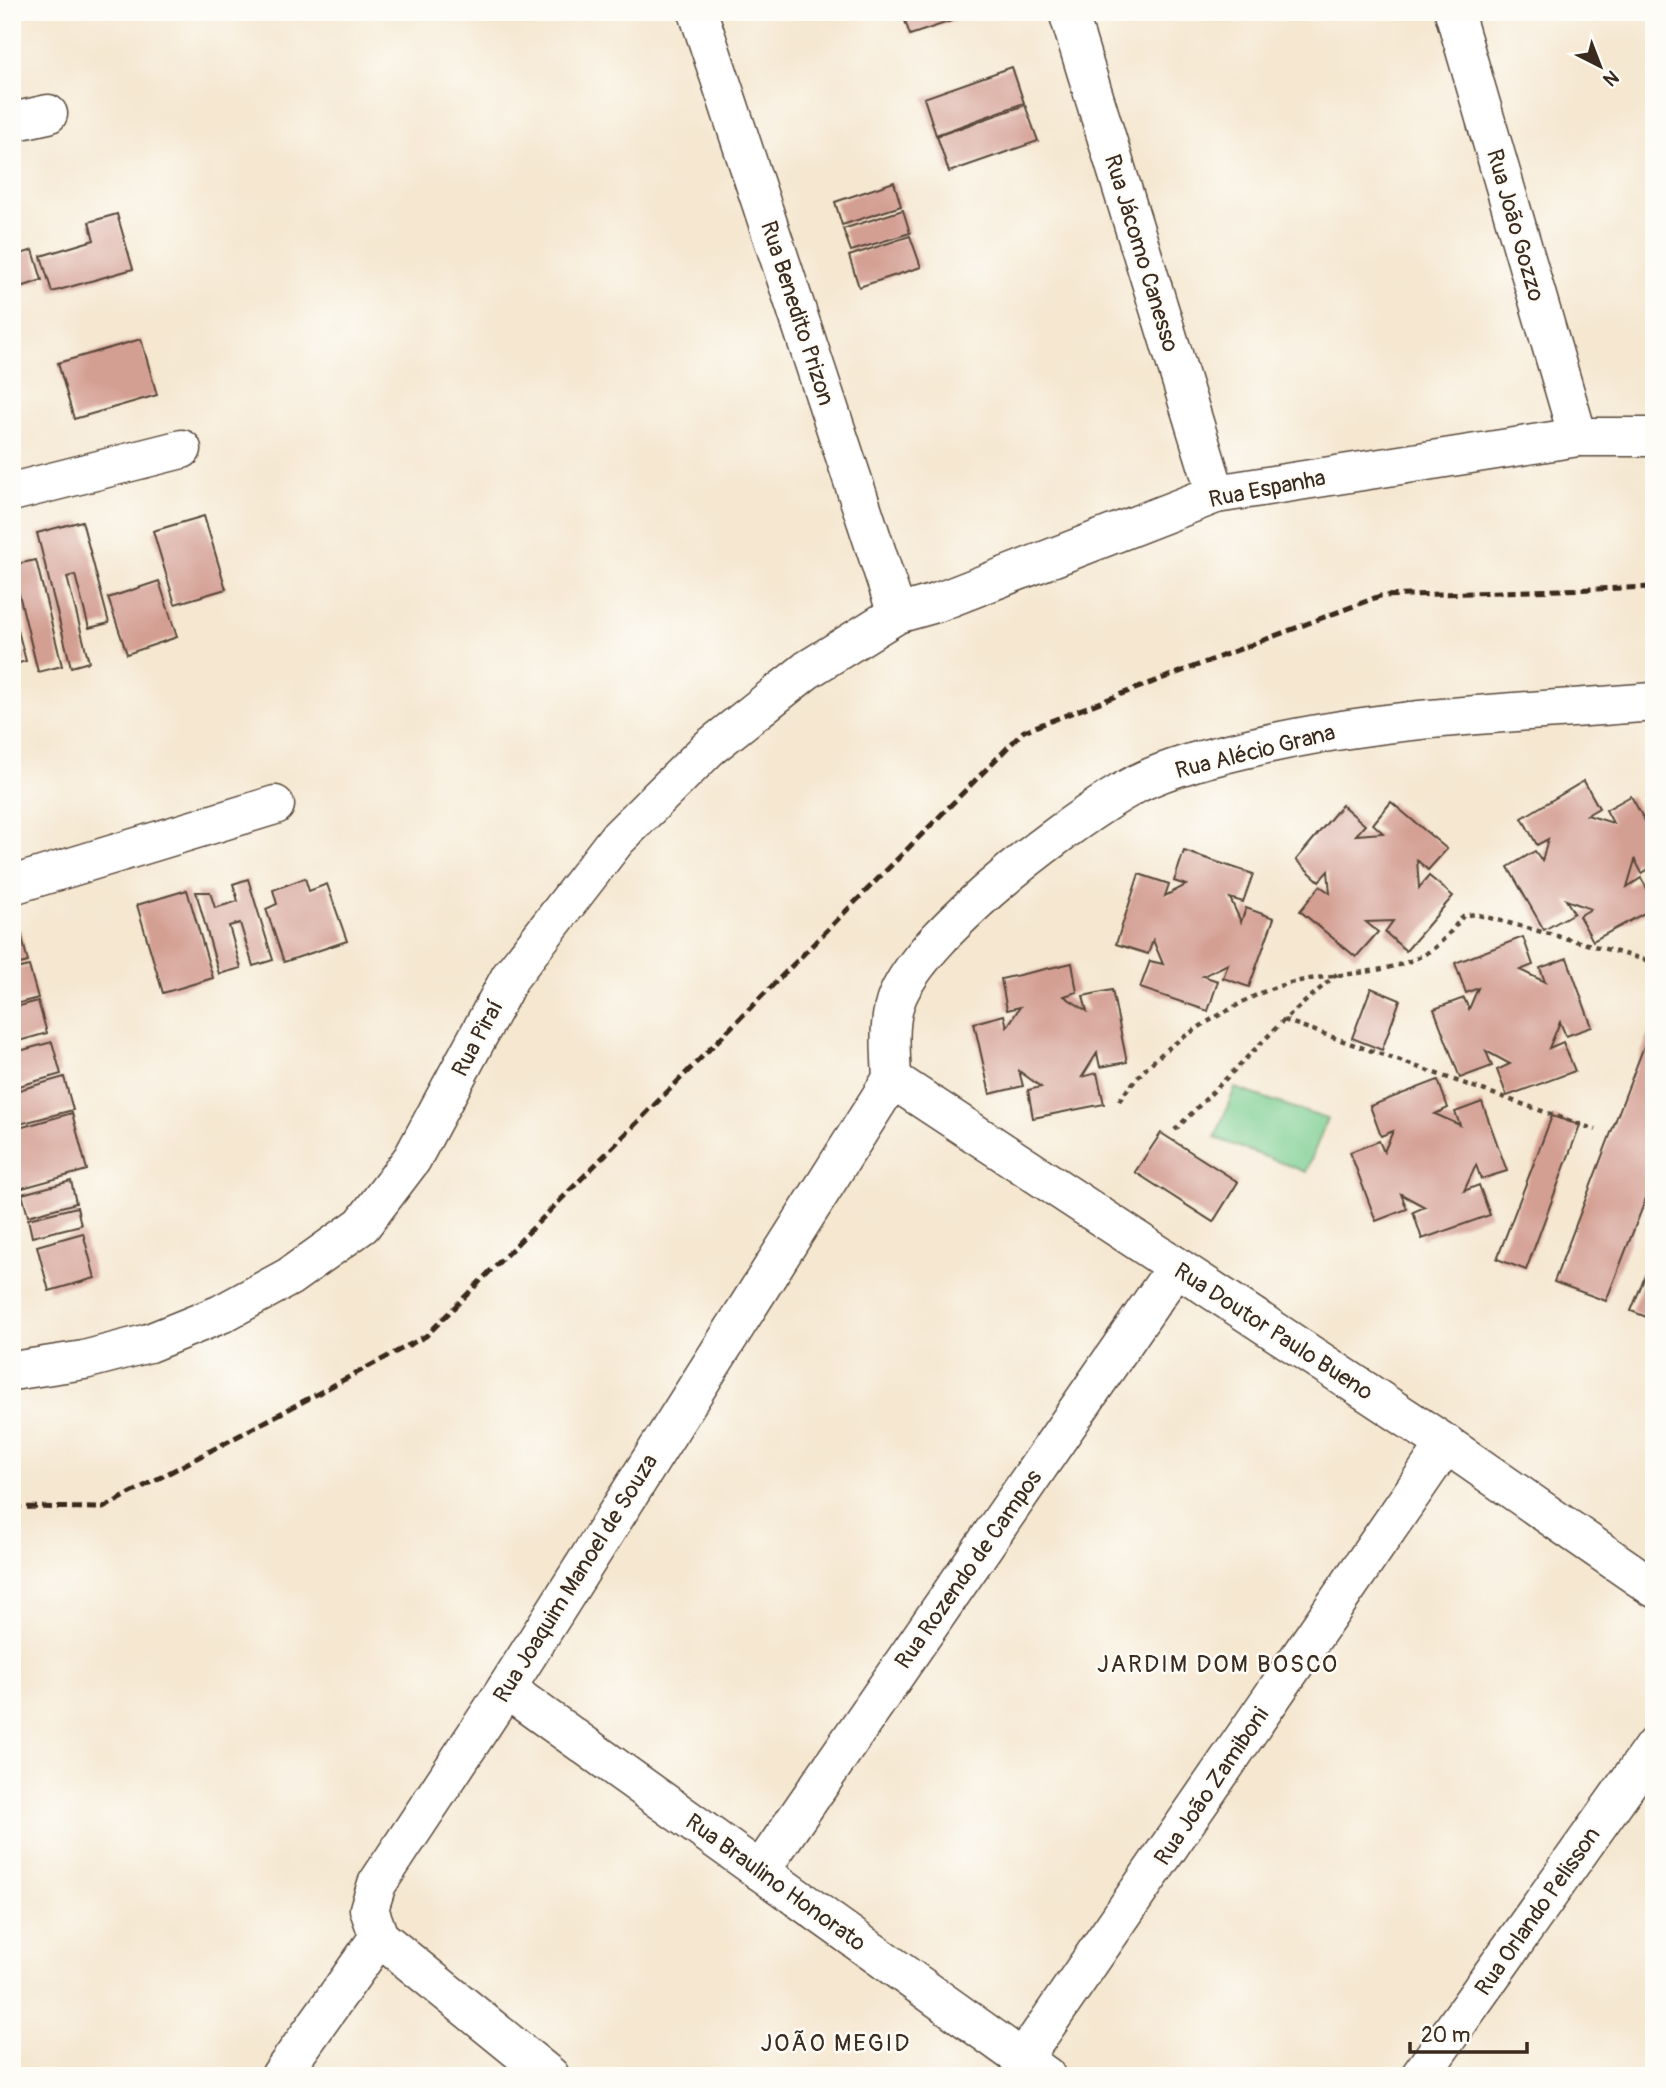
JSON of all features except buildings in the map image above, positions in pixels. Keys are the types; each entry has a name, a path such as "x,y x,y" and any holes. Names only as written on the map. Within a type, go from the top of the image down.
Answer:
{"street":[{"name":"Rua Benedito Prizon","path":"698,12 897,614"},
{"name":"Rua Jácomo Canesso","path":"1068,12 1216,494"},
{"name":"Rua João Gozzo","path":"1454,12 1578,437"},
{"name":"Rua Espanha","path":"897,614 936,603 1216,494 1578,437 1654,437"},
{"path":"12,492 182,449"},
{"name":"Rua Piraí","path":"12,1371 84,1360 136,1346 221,1314 289,1277 362,1225 412,1159 510,977 616,840 709,748 807,670 897,614"},
{"name":"Rua Alécio Grana","path":"892,1079 890,1031 898,996 925,956 958,918 1012,871 1091,813 1139,783 1195,761 1307,734 1433,719 1654,702"},
{"path":"12,884 275,805"},
{"name":"Rua Doutor Paulo Bueno","path":"892,1079 1446,1444 1654,1588"},
{"name":"Rua Joaquim Manoel de Souza","path":"379,1937 369,1909 377,1884 506,1689 892,1079"},
{"name":"Rua Rozendo de Campos","path":"760,1871 1176,1267"},
{"name":"Rua João Zamiboni","path":"1035,2067 1446,1444"},
{"name":"Rua Braulino Honorato","path":"506,1689 1035,2067"},
{"name":"Rua Orlando Pelisson","path":"1420,2076 1654,1746"},
{"path":"280,2076 379,1937 550,2076"}],"path":[{"path":"1119,1101 1137,1076 1158,1055 1212,1019 1274,988 1398,965 1430,951 1450,933 1463,916 1475,914 1654,962"},
{"path":"1175,1130 1284,1020 1338,974"},
{"path":"1284,1020 1596,1130"}],"green space":[{"path":"1235,1088 1327,1119 1306,1172 1215,1138"}],"railway":[{"path":"12,1507 103,1508 426,1336 1024,731 1380,596 1654,587"}],"district":[{"name":"JARDIM DOM BOSCO","path":"1218,1664"},
{"name":"JOÃO MEGID","path":"836,2043"}]}
